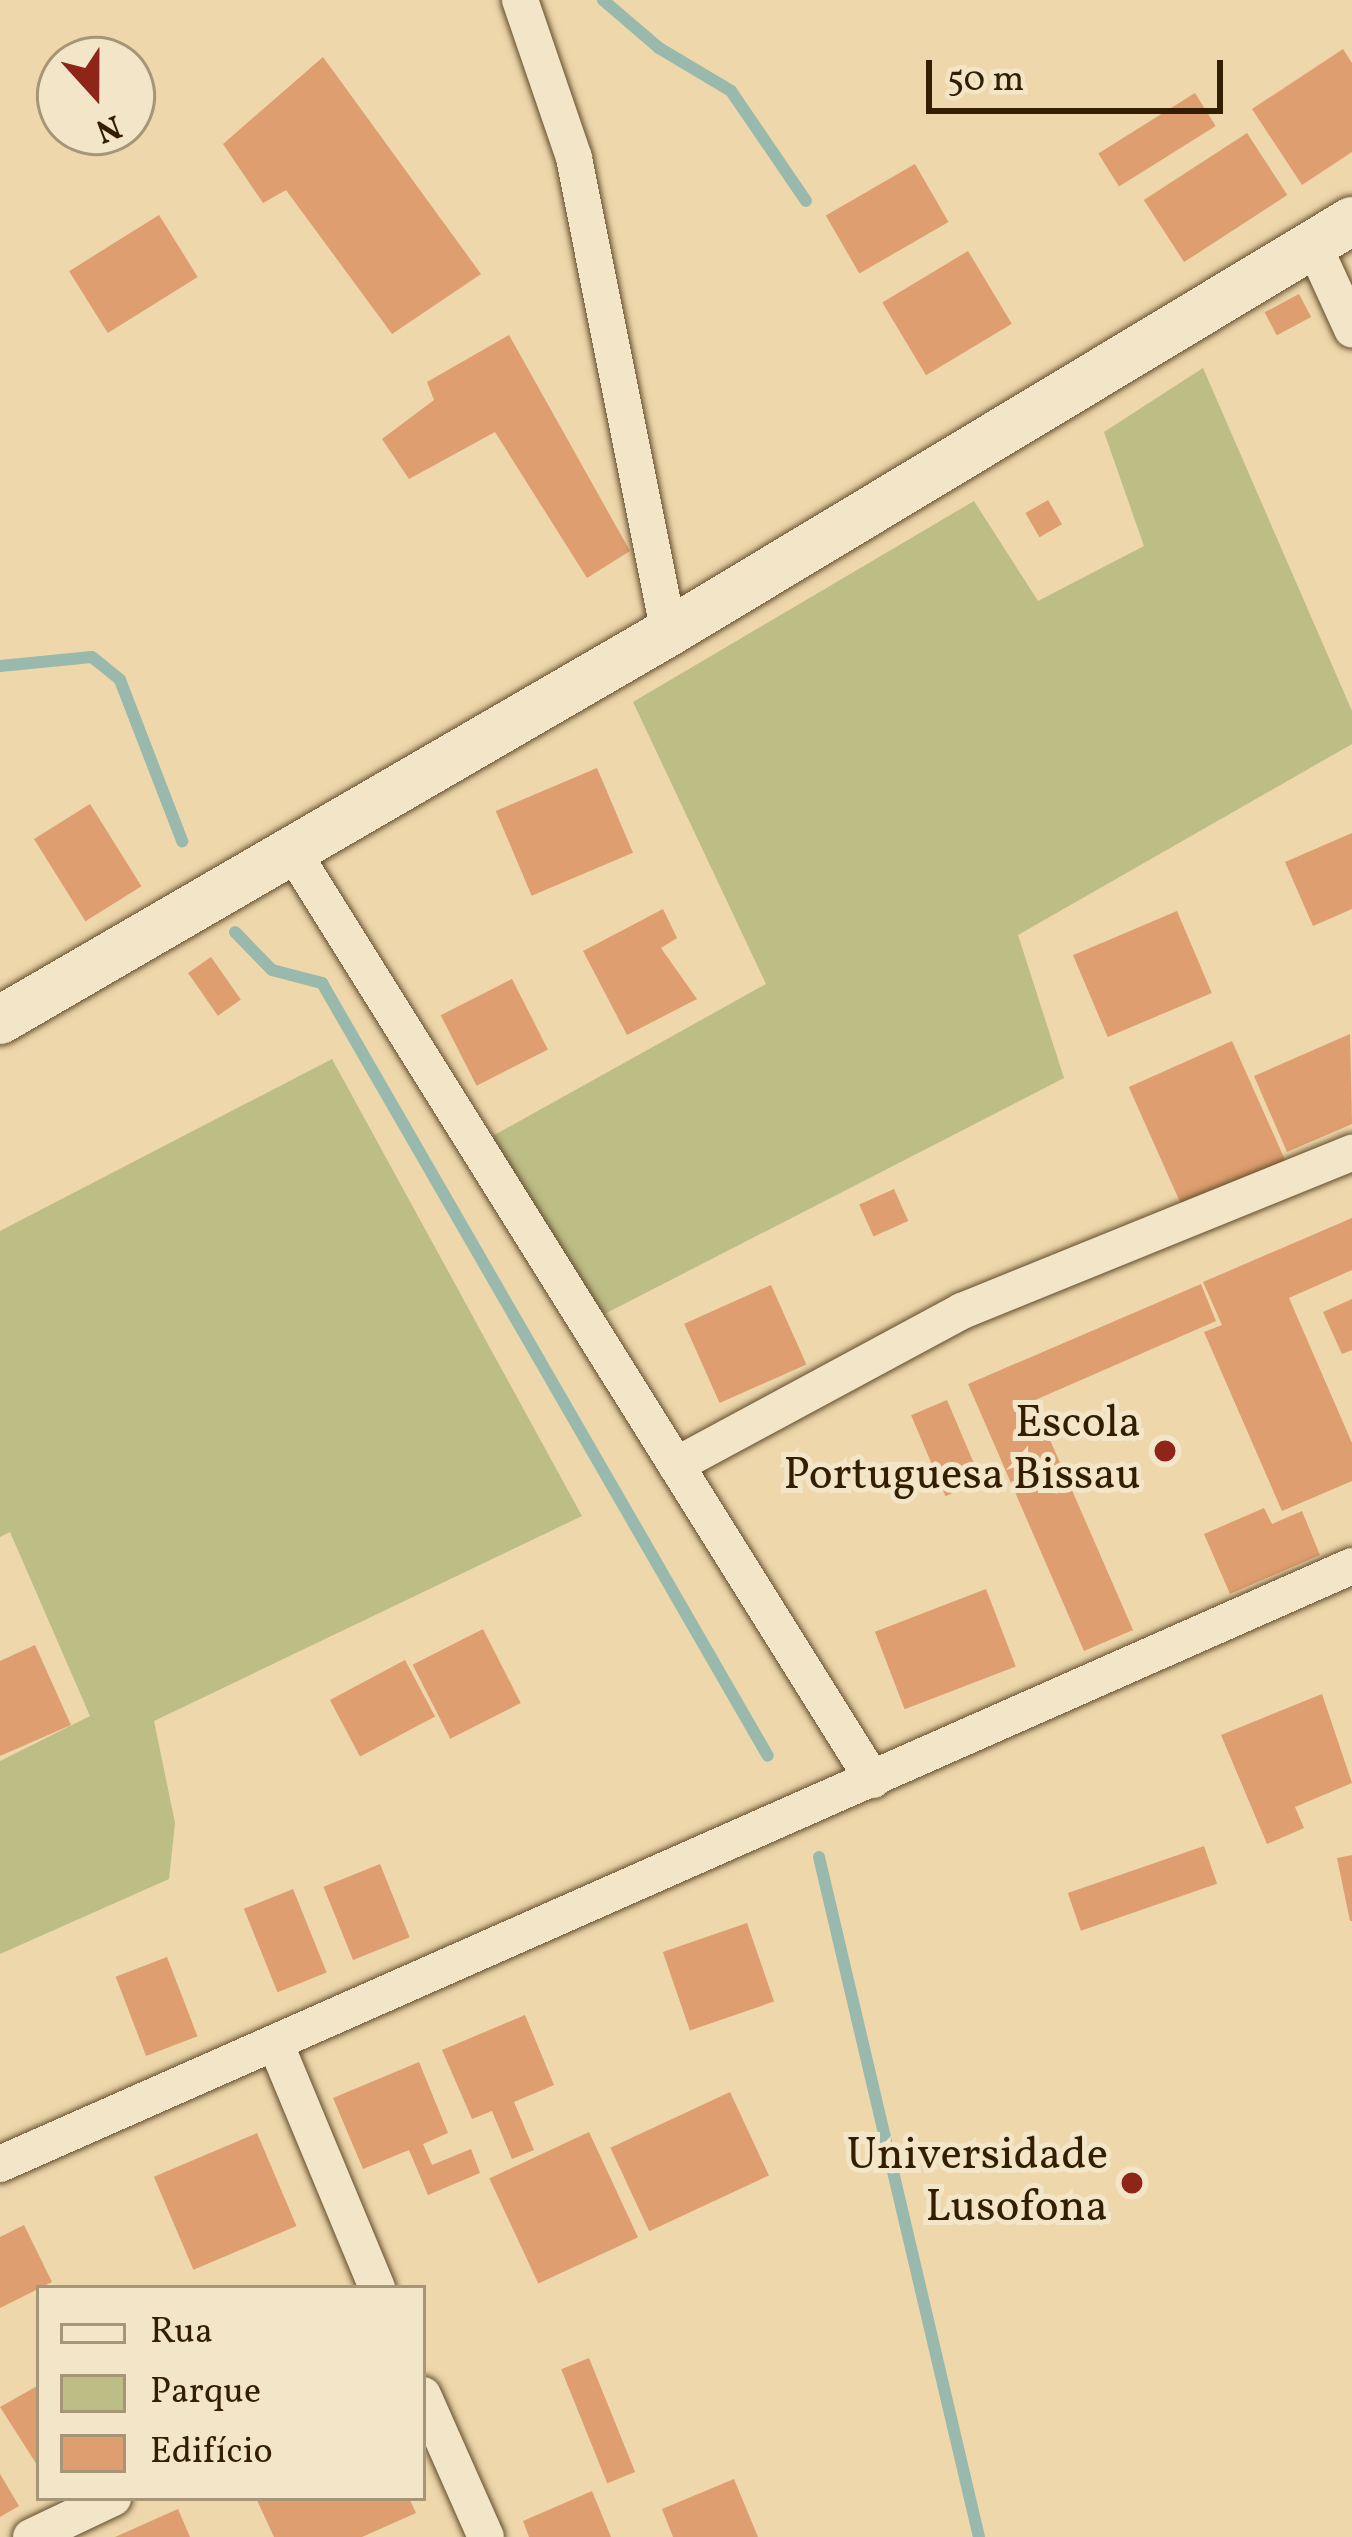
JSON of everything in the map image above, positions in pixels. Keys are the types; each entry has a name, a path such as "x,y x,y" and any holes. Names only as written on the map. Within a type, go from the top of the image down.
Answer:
{"main road":[{"path":"0,1020 669,632 1333,233"}],"street":[{"path":"520,0 574,158 669,632"},
{"path":"1333,233 1352,329"},
{"path":"291,849 873,1780"},
{"path":"676,1466 962,1311 1352,1153"},
{"path":"0,2164 1352,1566"},
{"path":"276,2045 376,2285"},
{"path":"426,2402 486,2537"},
{"path":"32,2537 107,2501"}],"green space":[{"path":"1203,368 1352,711 1352,744 1018,935 1064,1078 591,1321 480,1143 766,984 633,702 974,501 1038,601 1144,546 1104,432"},
{"path":"332,1059 582,1516 154,1721 175,1823 169,1879 0,1954 0,1761 90,1716 10,1532 0,1537 0,1231"}],"building":[{"path":"1343,49 1352,63 1352,152 1302,185 1252,109"},
{"path":"323,57 481,274 392,334 286,190 263,203 223,144"},
{"path":"1195,93 1216,126 1119,186 1098,153"},
{"path":"1247,133 1287,195 1184,262 1144,200"},
{"path":"915,164 948,222 859,274 826,216"},
{"path":"159,215 198,277 108,333 69,271"},
{"path":"968,251 1012,324 926,375 882,303"},
{"path":"1299,294 1311,317 1277,335 1265,312"},
{"path":"509,335 630,551 587,578 495,432 409,479 382,439 434,400 427,382"},
{"path":"1048,500 1062,524 1039,537 1025,513"},
{"path":"597,768 633,853 532,896 496,811"},
{"path":"90,804 141,886 85,921 34,839"},
{"path":"1352,833 1352,909 1313,926 1285,862"},
{"path":"663,909 677,938 661,948 697,999 627,1035 583,951"},
{"path":"1177,911 1212,993 1108,1037 1073,955"},
{"path":"211,957 241,1000 218,1016 188,973"},
{"path":"512,979 548,1049 477,1086 441,1015"},
{"path":"1350,1034 1352,1124 1287,1152 1254,1076"},
{"path":"1232,1041 1287,1164 1184,1210 1129,1087"},
{"path":"894,1189 908,1221 874,1236 859,1204"},
{"path":"1352,1218 1352,1270 1289,1298 1352,1443 1352,1481 1282,1511 1204,1332 1222,1325 1203,1282"},
{"path":"1201,1284 1216,1321 1033,1401 1133,1630 1084,1651 968,1384"},
{"path":"771,1285 806,1364 720,1403 684,1324"},
{"path":"1352,1299 1352,1350 1342,1354 1323,1312"},
{"path":"947,1400 981,1481 945,1496 911,1415"},
{"path":"1264,1508 1272,1524 1302,1511 1320,1555 1230,1594 1204,1534"},
{"path":"986,1589 1016,1666 905,1709 875,1632"},
{"path":"483,1629 521,1703 450,1739 413,1665"},
{"path":"35,1645 71,1725 0,1756 0,1661"},
{"path":"405,1660 435,1717 360,1756 330,1700"},
{"path":"1322,1694 1352,1783 1295,1807 1304,1828 1267,1844 1221,1735"},
{"path":"1204,1846 1217,1884 1081,1931 1068,1893"},
{"path":"1352,1855 1352,1921 1350,1921 1337,1858"},
{"path":"380,1864 410,1937 353,1960 323,1887"},
{"path":"293,1889 327,1972 278,1992 244,1909"},
{"path":"747,1923 774,2001 690,2030 663,1952"},
{"path":"167,1957 197,2036 146,2056 116,1977"},
{"path":"525,2015 554,2085 514,2102 534,2150 512,2159 492,2111 472,2119 442,2050"},
{"path":"419,2062 448,2133 423,2144 432,2165 471,2149 480,2173 428,2195 409,2150 363,2169 333,2098"},
{"path":"730,2092 769,2175 649,2231 610,2148"},
{"path":"589,2132 638,2237 538,2284 489,2178"},
{"path":"257,2133 296,2226 193,2270 154,2177"},
{"path":"24,2225 52,2282 36,2285 36,2290 0,2308 0,2237"},
{"path":"589,2358 635,2472 607,2483 561,2369"},
{"path":"36,2387 36,2463 0,2407"},
{"path":"0,2474 19,2506 0,2517"},
{"path":"734,2479 758,2537 673,2537 662,2509"},
{"path":"592,2491 611,2537 529,2537 523,2521"},
{"path":"257,2501 410,2501 416,2513 362,2537 274,2537"},
{"path":"178,2509 190,2537 115,2537"}],"waterway":[{"path":"603,0 659,48 731,91 806,201"},
{"path":"0,666 92,657 120,680 182,841"},
{"path":"235,932 272,970 322,983 768,1756"},
{"path":"819,1857 979,2537"}],"place":[{"name":"Escola Portuguesa Bissau","path":"1165,1451"},
{"name":"Universidade Lusofona","path":"1132,2183"}]}
